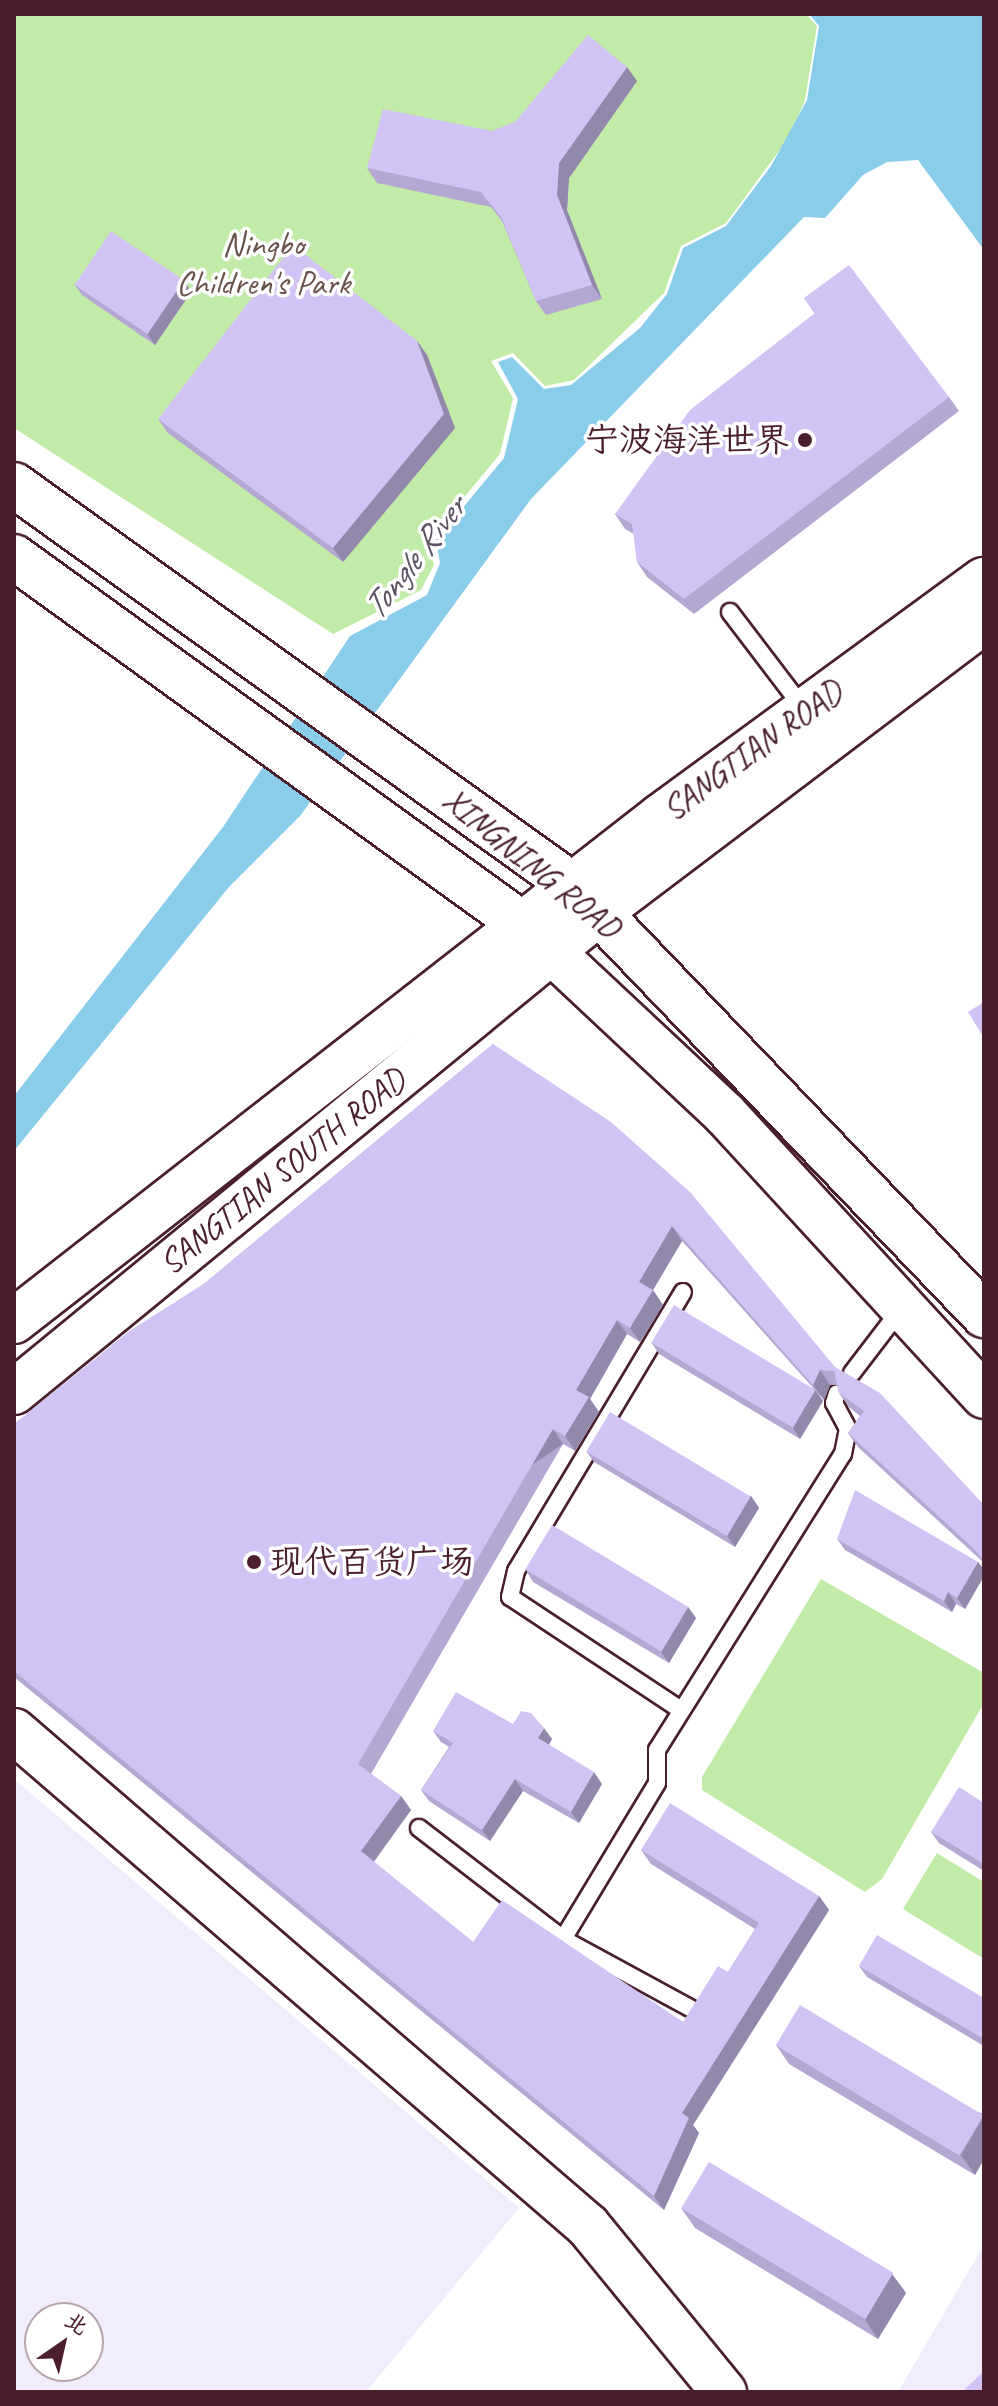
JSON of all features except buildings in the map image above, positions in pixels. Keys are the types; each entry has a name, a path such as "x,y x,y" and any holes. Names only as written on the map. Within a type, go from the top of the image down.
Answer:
{"main road":[{"name":"XINGNING ROAD","path":"14,485 285,674 586,898 984,1315"},
{"name":"XINGNING ROAD","path":"14,557 343,790 536,938 725,1114 984,1396"},
{"name":"SANGTIAN ROAD","path":"536,938 805,711 984,580"},
{"name":"SANGTIAN ROAD","path":"586,898 984,621"},
{"name":"SANGTIAN SOUTH ROAD","path":"14,1321 536,938"},
{"name":"SANGTIAN SOUTH ROAD","path":"14,1392 536,938"},
{"path":"14,1731 588,2226 724,2392"}],"lane":[{"path":"730,612 805,711"},
{"path":"681,1710 510,1597 516,1571 683,1292"},
{"path":"852,1373 902,1308"},
{"path":"563,1939 657,1783 657,1750 843,1454 848,1429 834,1403 837,1393"},
{"path":"419,1828 563,1939 690,2008"}],"shaded area":[{"path":"14,1779 519,2208 366,2392 14,2392"},
{"path":"984,2245 984,2392 898,2392"}],"green space":[{"name":"Ningbo Children's Park","path":"14,14 806,14 817,26 805,100 790,136 726,223 681,246 664,293 574,380 545,386 513,353 491,361 513,398 500,454 428,541 434,565 421,590 333,634 14,428"},
{"path":"821,1579 984,1673 984,1703 882,1879 865,1892 702,1790 702,1777"},
{"path":"937,1853 984,1882 984,1959 903,1909"}],"water":[{"path":"809,14 984,14 984,250 918,160 887,162 863,175 825,218 804,217 531,499 300,816 229,887 14,1151 14,1096 223,827 350,636 427,595 440,563 436,540 504,458 518,399 498,362 512,357 544,389 571,385 640,328 667,294 683,248 726,226 771,166 807,100 819,26"}],"place":[{"name":"宁波海洋世界","path":"805,440"},
{"name":"现代百货广场","path":"254,1562"}],"water label":[{"name":"Tongle River","path":"414,558"}]}
